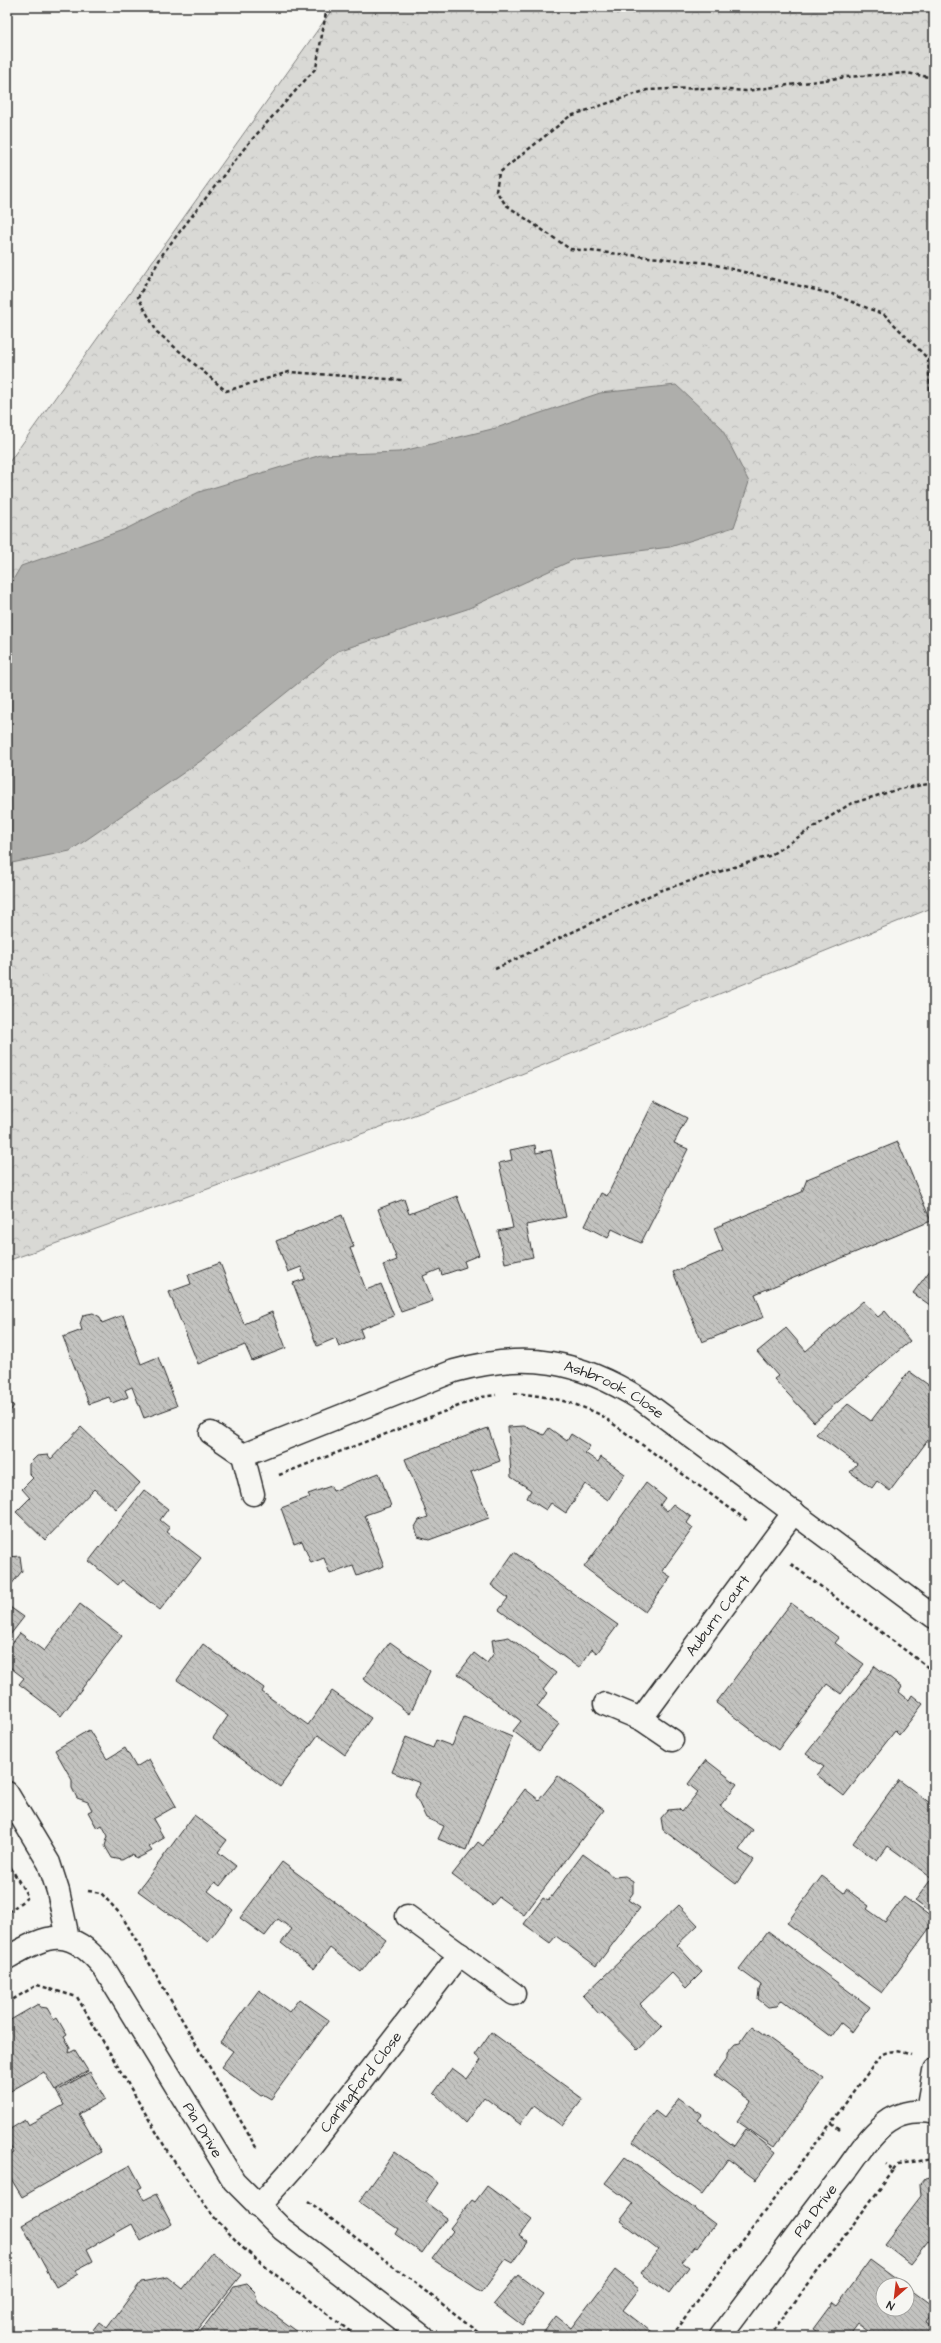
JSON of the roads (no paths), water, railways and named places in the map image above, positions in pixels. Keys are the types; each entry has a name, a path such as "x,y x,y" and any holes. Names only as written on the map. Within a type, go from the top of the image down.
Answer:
{"street":[{"name":"Ashbrook Close","path":"243,1455 454,1371 500,1361 525,1360 541,1361 576,1368 620,1386 642,1400 934,1617"},
{"path":"211,1434 243,1455 252,1490"},
{"name":"Auburn Court","path":"641,1719 794,1512"},
{"path":"605,1704 641,1719 672,1740"},
{"path":"7,1792 49,1863 58,1891 68,1938 44,1940 7,1958"},
{"path":"407,1916 514,1994"},
{"name":"Pia Drive","path":"68,1938 81,1944 91,1952 104,1968 217,2156 234,2181 258,2207 282,2229 422,2336"},
{"name":"Carlingford Close","path":"258,2207 300,2160 460,1954"},
{"path":"931,2112 934,2071"},
{"name":"Pia Drive","path":"721,2336 834,2185 877,2132 889,2120 900,2115 931,2112"}]}
